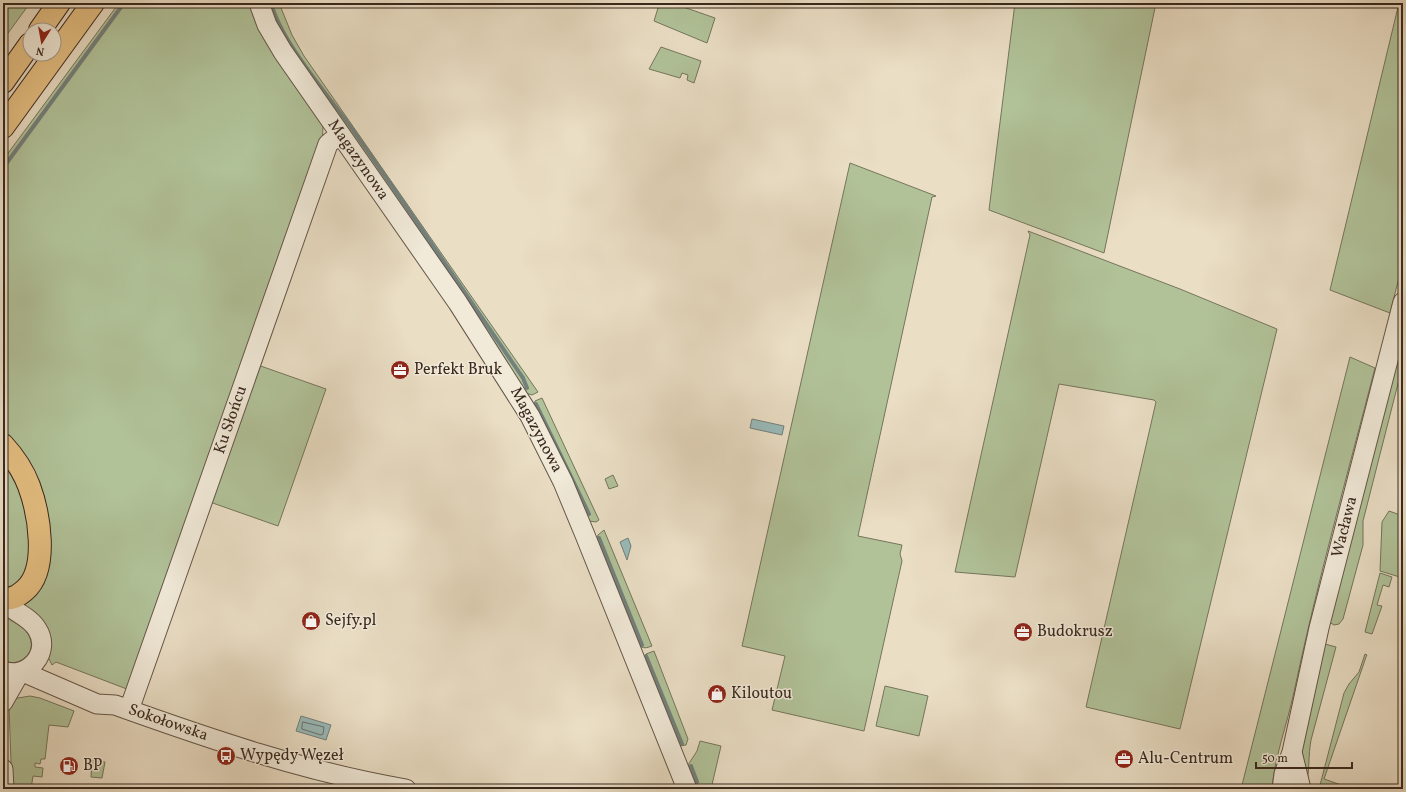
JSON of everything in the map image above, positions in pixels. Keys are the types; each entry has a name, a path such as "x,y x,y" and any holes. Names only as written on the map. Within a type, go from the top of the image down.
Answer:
{"highway":[{"path":"46,22 59,3"},
{"path":"3,127 93,3"},
{"path":"3,82 22,55"},
{"path":"3,444 17,463 29,485 36,514 39,543 38,565 31,584 16,597 11,599 3,598"}],"street":[{"name":"Magazynowa","path":"259,3 274,37 462,309 530,416 563,482 586,535 687,789"},
{"name":"Ku Słońcu","path":"122,708 328,144 340,134"},
{"name":"Wacława","path":"1282,789 1284,774 1292,752 1319,628 1403,302"},
{"path":"3,602 14,611 30,620 37,628 41,637 42,646 38,660 15,672 3,702"},
{"name":"Sokołowska","path":"38,660 64,678 100,693 122,708"},
{"name":"Sokołowska","path":"15,672 97,704 122,708 266,756 332,774 406,789"},
{"name":"Wacława","path":"1292,752 1301,789"},
{"path":"3,769 4,789"}],"green space":[{"path":"3,3 30,3 3,40"},
{"path":"119,3 253,3 323,126 322,147 132,691 56,662 52,665 48,657 24,605 44,583 47,564 23,453 3,429 3,160"},
{"path":"268,3 279,3 292,35 304,56 538,392 532,395 526,393 279,30"},
{"path":"651,3 672,3 715,18 707,43 654,21 658,8"},
{"path":"1015,3 1156,3 1104,253 989,210"},
{"path":"1399,3 1403,3 1403,262 1390,313 1330,290"},
{"path":"661,47 701,61 694,83 687,80 688,75 682,73 680,78 649,69"},
{"path":"850,163 936,196 932,197 858,536 902,545 900,554 902,561 864,731 772,710 785,656 742,646"},
{"path":"1028,231 1180,289 1277,329 1180,729 1086,707 1156,402 1154,400 1059,384 1015,577 955,572 1030,235"},
{"path":"1403,329 1403,364 1363,521 1363,545 1343,619 1339,624 1334,625 1329,622"},
{"path":"1350,357 1375,368 1312,611 1291,704 1278,752 1272,789 1241,789"},
{"path":"255,364 326,389 278,526 207,501"},
{"path":"542,398 599,520 596,522 589,521 534,406 535,401"},
{"path":"3,453 28,504 30,563 21,583 11,587 3,586"},
{"path":"613,475 618,486 609,489 605,479"},
{"path":"1389,511 1403,516 1403,578 1380,571 1382,522"},
{"path":"604,530 652,646 645,648 638,645 596,540 598,535"},
{"path":"1380,573 1392,577 1389,587 1383,585 1377,605 1382,606 1372,634 1365,632"},
{"path":"3,615 23,628 31,641 30,652 22,660 10,663 3,661"},
{"path":"1325,644 1336,647 1311,740 1306,786 1301,753 1308,714"},
{"path":"654,651 688,739 686,745 680,746 644,659 646,654"},
{"path":"1365,654 1367,655 1324,779 1353,789 1319,789 1344,693 1359,672"},
{"path":"885,686 928,696 919,736 876,726"},
{"path":"30,696 40,698 74,711 68,727 49,725 45,759 41,759 40,764 35,763 35,767 43,768 42,777 33,776 31,789 12,789 9,706 11,697 18,698"},
{"path":"700,741 721,746 711,789 696,789 687,768 697,751"},
{"path":"92,760 105,762 102,778 91,777"}],"water":[{"path":"752,419 784,426 782,435 750,428"},
{"path":"628,538 631,546 627,560 620,542"},
{"path":"301,716 331,725 326,740 296,731"}],"waterway":[{"path":"3,168 124,3"},
{"path":"271,3 285,36 296,53 355,133 523,378 527,388"},
{"path":"536,404 589,514"},
{"path":"599,538 642,645"},
{"path":"646,656 682,744"},
{"path":"691,766 697,782"}],"place":[{"name":"Perfekt Bruk","path":"400,370"},
{"name":"Sejfy.pl","path":"311,621"},
{"name":"Budokrusz","path":"1023,632"},
{"name":"Kiloutou","path":"717,694"},
{"name":"Wypędy Węzeł","path":"226,756"},
{"name":"Alu-Centrum","path":"1124,759"},
{"name":"BP","path":"69,766"}]}
